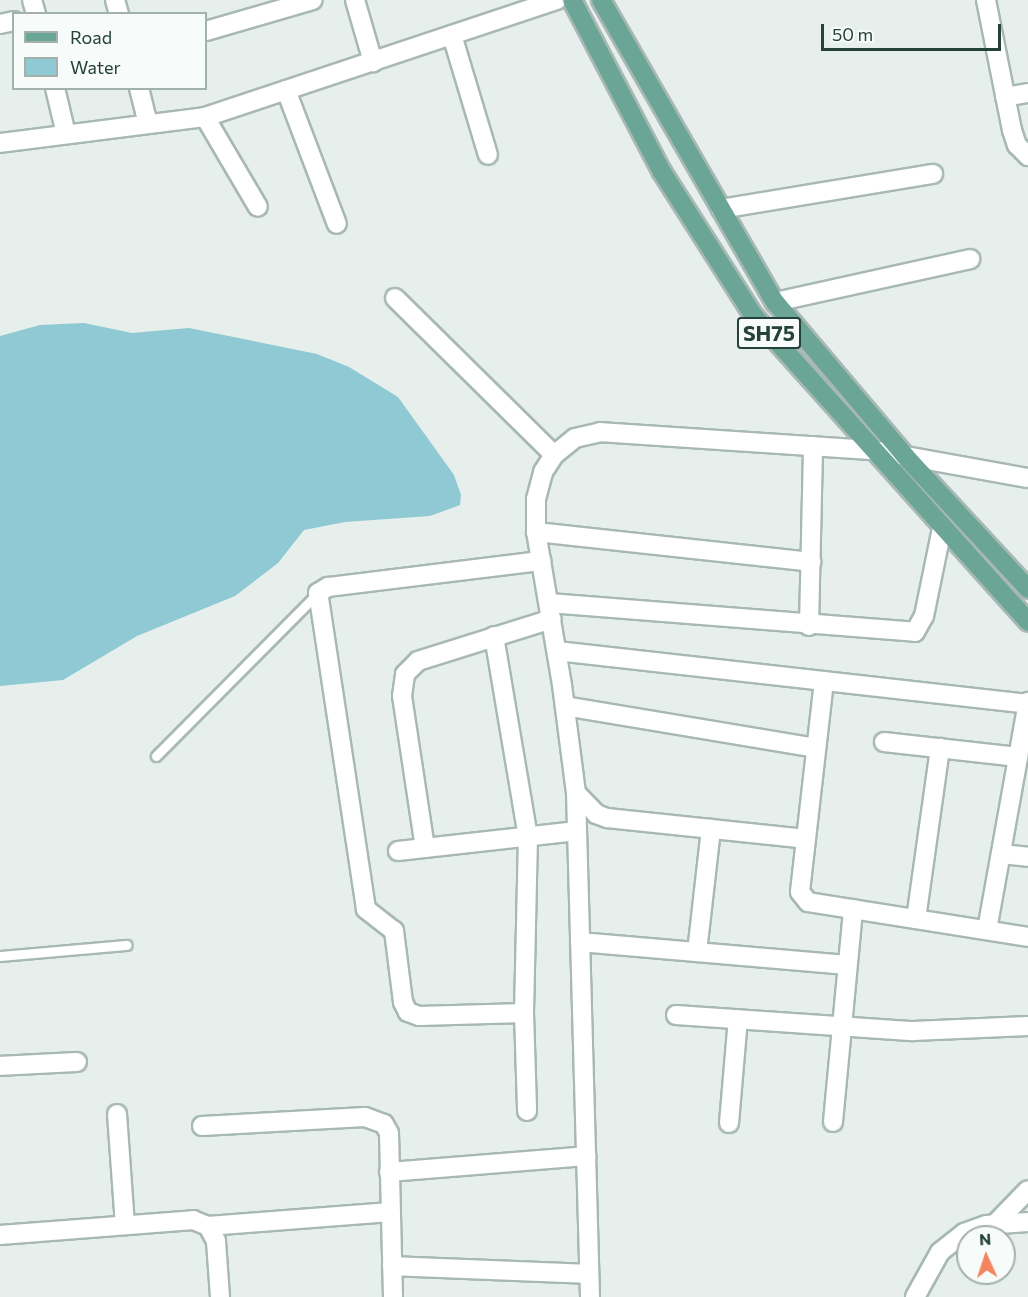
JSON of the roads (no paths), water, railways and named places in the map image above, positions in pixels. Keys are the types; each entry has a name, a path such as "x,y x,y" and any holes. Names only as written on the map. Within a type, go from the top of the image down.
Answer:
{"main road":[{"name":"SH75","path":"573,0 662,172 753,315 1028,622"},
{"name":"SH75","path":"601,0 775,302 905,456 1028,589"}],"street":[{"path":"207,31 314,0"},
{"path":"354,0 373,62"},
{"path":"0,143 205,117 557,0"},
{"path":"986,0 1017,145 1028,156"},
{"path":"452,35 488,155"},
{"path":"55,90 66,134"},
{"path":"140,90 148,124"},
{"path":"286,90 337,224"},
{"path":"1005,97 1028,93"},
{"path":"205,117 258,207"},
{"path":"721,208 933,174"},
{"path":"775,302 970,259"},
{"path":"395,298 554,454"},
{"path":"590,1297 576,793 557,651 536,532 536,499 543,472 554,454 575,438 600,432 872,450 1028,478"},
{"path":"810,626 813,446"},
{"path":"425,848 402,696 405,674 418,661 494,636 550,611 915,632 924,616 942,528"},
{"path":"536,532 811,562"},
{"path":"524,1013 419,1016 408,1012 403,1002 394,931 366,909 318,593 328,587 541,561"},
{"path":"494,636 528,836 524,1013 527,1111"},
{"path":"557,651 1028,703 987,930"},
{"path":"824,681 800,892 808,902 1028,937"},
{"path":"565,706 816,748"},
{"path":"884,742 1018,756"},
{"path":"916,919 940,748"},
{"path":"576,793 596,814 607,818 806,839"},
{"path":"697,952 711,829"},
{"path":"398,851 577,831"},
{"path":"1001,854 1028,857"},
{"path":"833,1122 853,909"},
{"path":"580,942 847,965"},
{"path":"676,1015 913,1031 1028,1026"},
{"path":"729,1123 738,1019"},
{"path":"0,1066 76,1062"},
{"path":"117,1114 125,1225"},
{"path":"202,1126 377,1119 388,1133 393,1297"},
{"path":"390,1172 586,1156"},
{"path":"995,1224 1028,1190"},
{"path":"0,1235 193,1220 208,1226 390,1212"},
{"path":"915,1297 940,1252 964,1233 995,1224 1028,1222"},
{"path":"208,1226 216,1241 219,1297"},
{"path":"392,1266 589,1274"}],"lane":[{"path":"156,756 318,593"},
{"path":"0,956 127,945"}],"water":[{"path":"84,323 132,333 189,328 317,354 349,367 398,397 454,475 461,495 460,505 430,516 345,522 304,530 278,563 235,596 137,636 63,680 0,686 0,336 40,325"}]}
